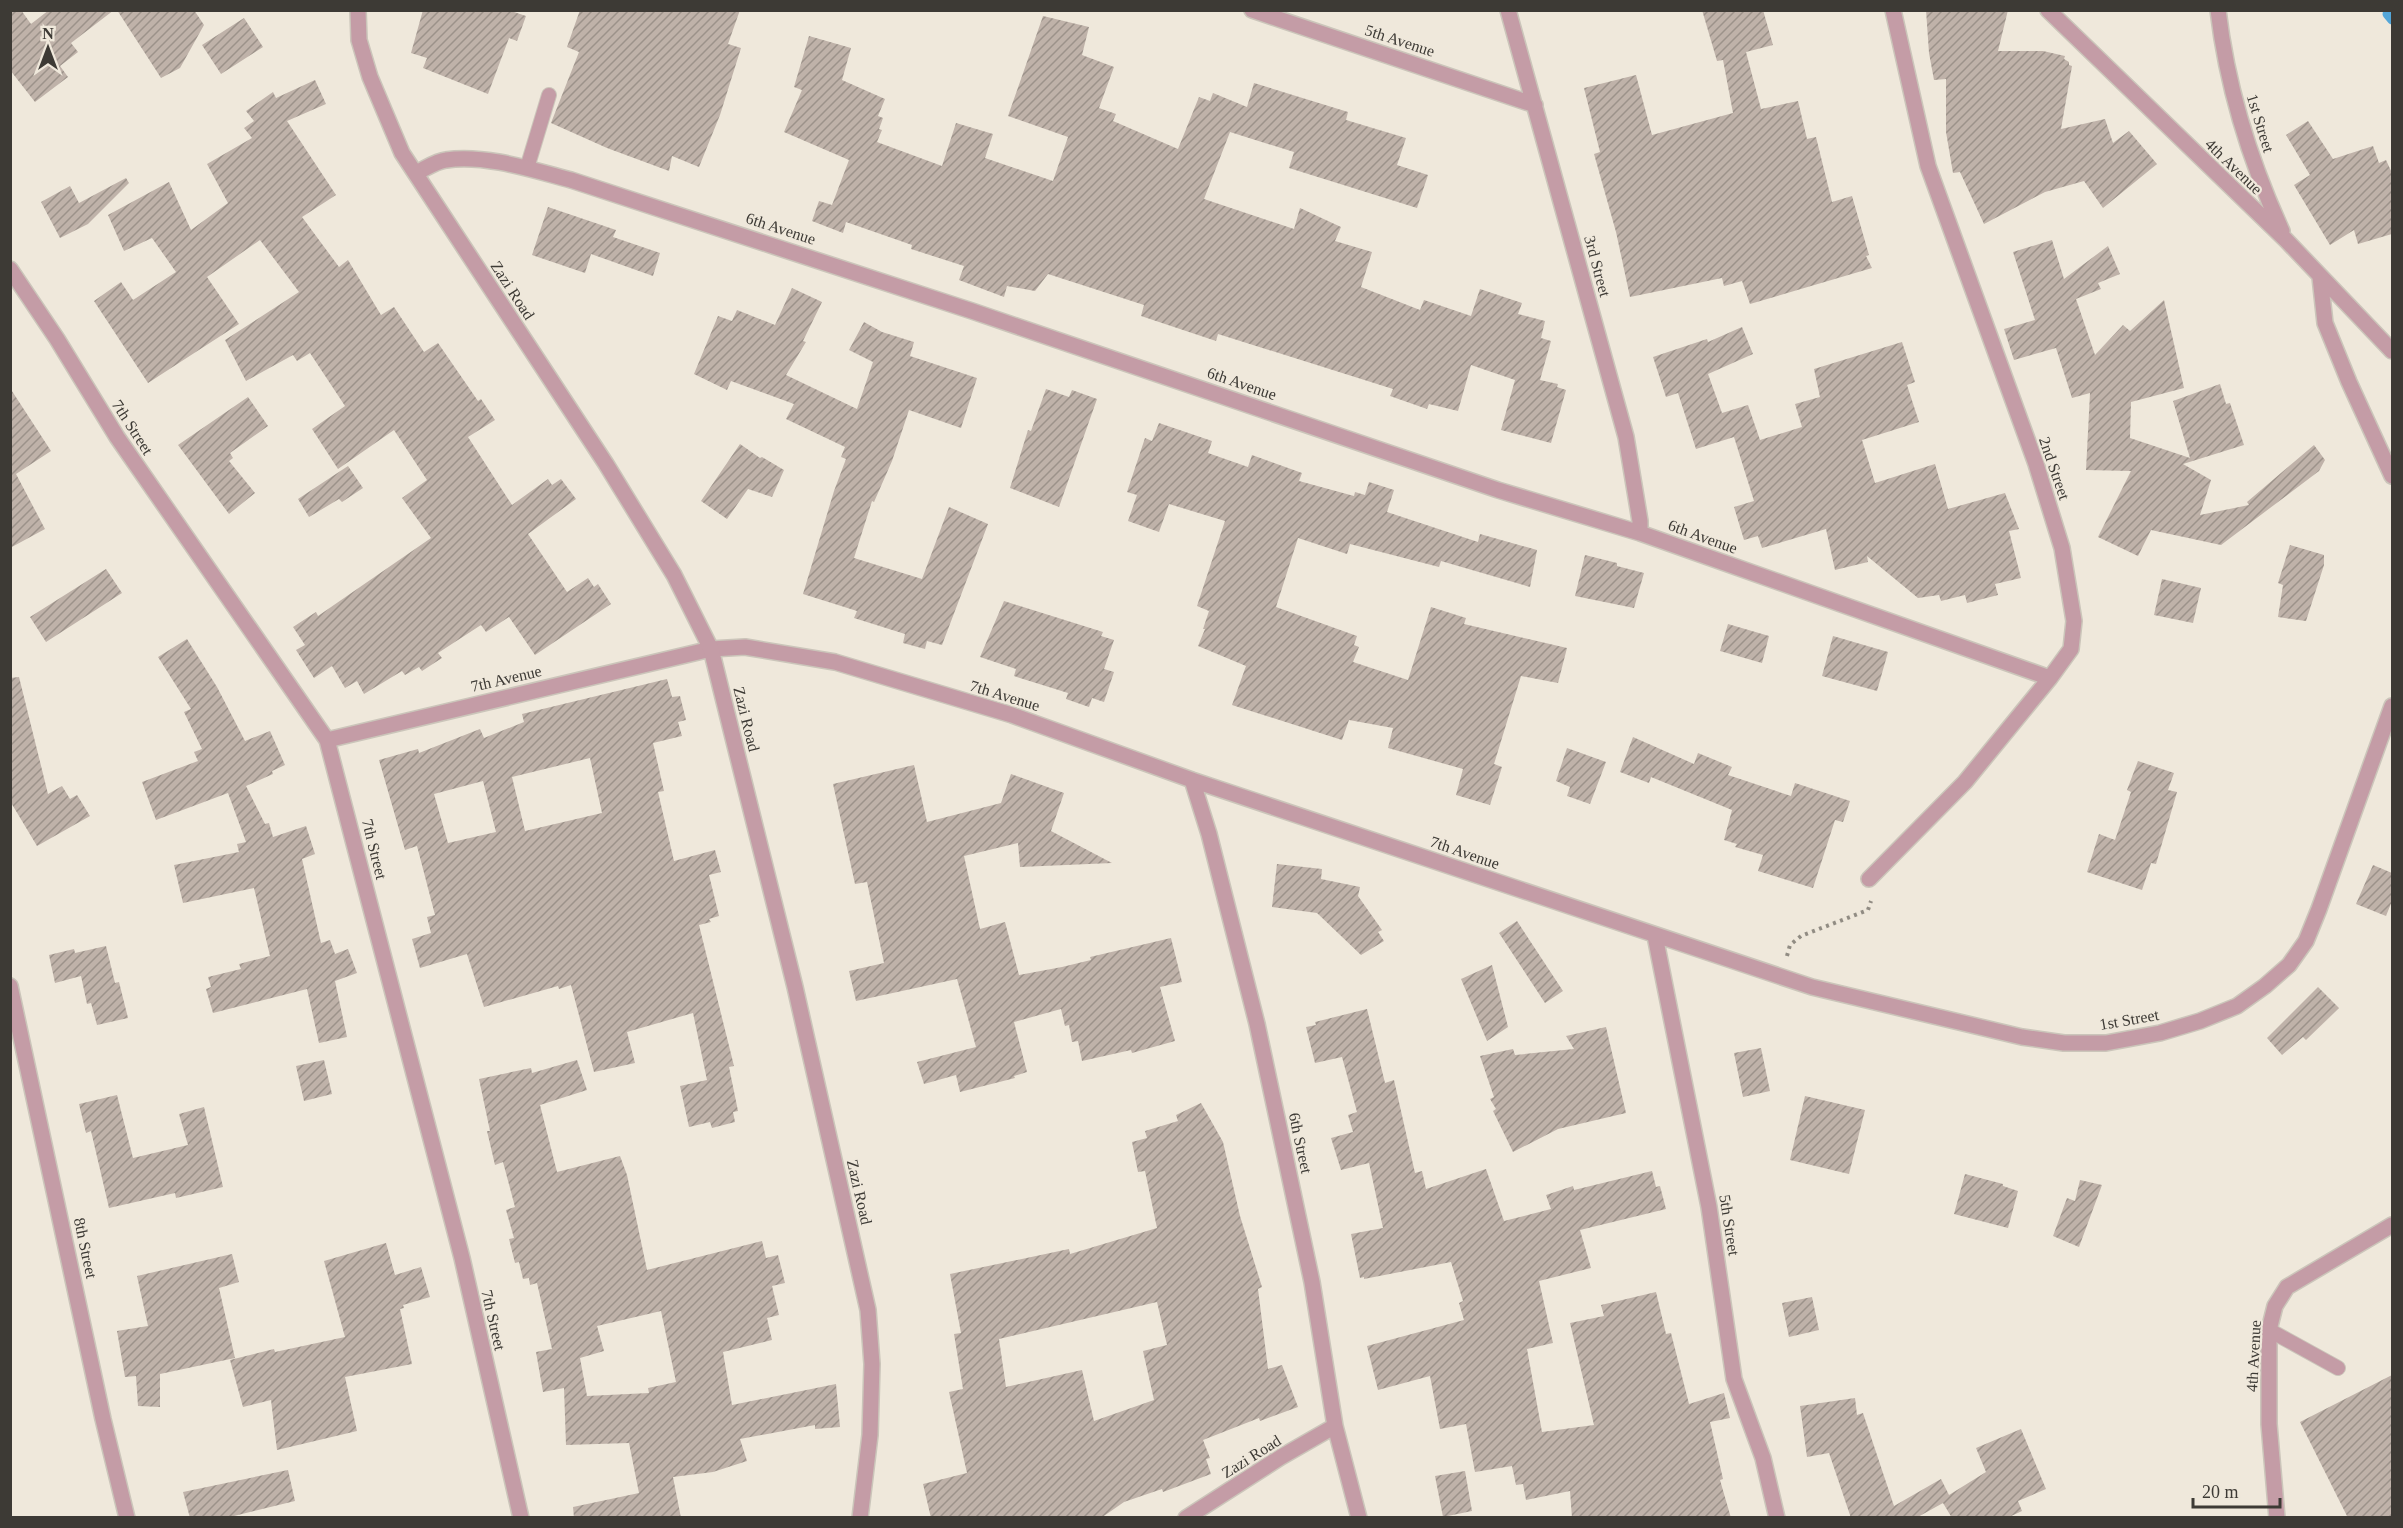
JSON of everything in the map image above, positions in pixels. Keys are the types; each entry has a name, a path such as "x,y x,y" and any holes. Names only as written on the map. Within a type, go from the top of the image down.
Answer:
{"street":[{"name":"5th Avenue","path":"1252,10 1535,105"},
{"name":"3rd Street","path":"1508,10 1626,437 1640,533"},
{"name":"2nd Street","path":"1869,879 1965,782 2050,678 2071,649 2074,621 2062,548 2036,464 1928,166 1893,10"},
{"name":"4th Avenue","path":"2048,10 2286,240 2392,351"},
{"name":"1st Street","path":"2218,10 2228,75 2244,132 2261,186 2286,240"},
{"name":"Zazi Road","path":"356,11 359,40 370,77 402,153 606,464 668,565 711,649 795,987 868,1310 872,1364 870,1435 860,1518"},
{"name":"6th Avenue","path":"416,173 445,160 475,160 527,168 762,241 1498,490 1640,533 2050,678"},
{"name":"7th Street","path":"10,270 57,339 123,446 327,740 462,1258 521,1518"},
{"path":"2320,277 2325,323 2392,476"},
{"name":"7th Avenue","path":"327,740 711,649 745,647 835,662 1012,715 1192,780 1655,936"},
{"name":"1st Street","path":"1655,936 1812,987 2022,1038 2064,1043 2106,1043 2160,1033 2200,1021 2237,1006 2265,986 2289,965 2306,941 2348,835 2392,706"},
{"name":"6th Street","path":"1192,780 1209,834 1257,1023 1312,1282 1335,1426 1359,1518"},
{"name":"5th Street","path":"1655,936 1709,1207 1734,1379 1763,1458 1777,1518"},
{"name":"8th Street","path":"10,986 103,1419 127,1518"},
{"name":"4th Avenue","path":"2277,1518 2269,1424 2269,1330 2275,1306 2287,1287 2392,1225"},
{"name":"Zazi Road","path":"1186,1518 1281,1457 1335,1426"}],"lane":[{"path":"527,168 549,95"},
{"path":"2269,1330 2338,1368"}],"path":[{"path":"1779,976 1790,945 1801,936 1868,910 1872,901 1869,879"}],"building":[{"path":"10,10 21,10 31,24 49,10 114,10 71,43 78,52 60,66 68,77 35,102 10,70"},
{"path":"117,10 194,10 204,25 180,68 161,78"},
{"path":"423,10 508,10 526,16 517,41 509,38 488,94 423,68 427,58 411,53"},
{"path":"580,10 740,10 728,44 741,48 720,115 699,167 672,156 669,171 607,148 551,123 579,52 567,47"},
{"path":"1702,10 1763,10 1773,45 1746,52 1761,109 1798,101 1807,139 1816,137 1832,202 1852,196 1869,255 1866,256 1872,268 1750,304 1742,281 1724,286 1722,278 1630,297 1616,232 1594,154 1600,152 1584,88 1636,75 1652,135 1733,113 1723,60 1717,61"},
{"path":"1926,10 2008,10 1998,51 2043,51 2065,56 2064,59 2072,66 2061,129 2105,119 2113,143 2129,131 2157,164 2103,208 2084,181 2045,192 1984,224 1960,172 1953,173 1946,132 1946,79 1934,80 1929,53"},
{"path":"1043,16 1089,27 1082,55 1114,67 1099,108 1116,114 1113,121 1178,149 1199,97 1210,101 1213,93 1247,107 1254,83 1348,112 1346,120 1406,138 1397,165 1428,175 1417,208 1289,168 1294,152 1230,132 1204,199 1294,229 1300,208 1341,227 1335,241 1372,252 1361,287 1420,310 1424,300 1471,316 1480,289 1522,303 1518,314 1545,321 1541,338 1551,341 1540,380 1558,384 1557,387 1566,390 1551,443 1501,430 1515,380 1471,365 1458,411 1429,404 1427,409 1390,396 1393,389 1218,334 1216,341 1141,316 1144,305 1048,274 1035,291 1007,286 1004,297 959,280 964,266 911,249 912,245 846,222 843,233 812,221 819,201 832,205 849,160 784,132 802,90 794,87 809,36 851,48 842,80 885,99 878,116 883,118 879,129 882,130 877,142 942,166 956,123 993,134 985,158 1053,181 1068,137 1008,116"},
{"path":"244,18 263,47 221,74 202,45"},
{"path":"315,80 326,104 287,121 336,195 302,217 339,267 348,260 381,315 394,307 424,352 438,343 478,401 481,399 495,420 468,437 512,505 548,479 552,485 561,479 576,499 528,534 567,592 588,578 594,587 598,584 611,604 535,655 509,617 486,632 481,625 438,653 442,658 422,671 419,667 405,675 402,671 364,694 357,681 345,688 332,666 314,678 296,650 305,645 293,627 316,612 318,616 431,538 402,498 427,480 394,430 338,469 312,429 345,406 310,353 297,361 293,355 246,381 225,340 299,292 260,240 207,277 239,324 148,383 94,301 121,282 133,300 176,272 152,238 124,251 108,215 169,182 191,230 228,203 207,164 252,138 244,128 254,121 246,111 273,92 276,98"},
{"path":"2308,121 2333,159 2373,146 2379,163 2386,160 2392,173 2392,234 2358,244 2354,230 2330,245 2294,185 2310,175 2286,135"},
{"path":"126,178 129,183 88,224 60,238 41,202 70,186 79,203"},
{"path":"548,207 616,230 613,237 660,253 653,276 591,254 585,273 532,255"},
{"path":"2052,240 2064,279 2108,246 2120,274 2098,283 2101,289 2076,299 2095,355 2123,325 2130,331 2164,300 2184,388 2131,402 2130,438 2190,458 2173,401 2220,384 2226,404 2230,403 2244,445 2183,464 2211,480 2200,515 2249,505 2247,502 2314,445 2325,460 2319,471 2221,545 2151,530 2138,556 2098,537 2131,471 2086,470 2090,393 2072,398 2056,348 2014,360 2004,329 2035,320 2013,252"},
{"path":"792,288 822,302 803,341 806,342 786,375 857,409 873,362 849,350 864,322 882,332 914,342 910,356 977,378 961,428 909,410 892,461 874,502 872,501 854,558 922,579 949,507 988,524 942,645 927,641 925,649 903,643 905,634 854,618 857,611 803,594 846,459 841,457 845,447 786,419 794,404 731,381 727,390 694,374 718,316 732,321 737,310 775,325"},
{"path":"1742,327 1753,354 1708,374 1722,413 1748,405 1760,440 1802,427 1795,404 1820,397 1814,369 1902,342 1915,382 1907,385 1919,422 1862,440 1875,483 1935,464 1948,509 2005,493 2019,529 2009,531 2021,578 1995,584 1998,595 1967,603 1965,595 1941,601 1939,595 1918,598 1867,556 1868,562 1835,570 1826,529 1762,548 1758,536 1744,540 1734,507 1754,501 1734,437 1696,449 1678,393 1666,397 1653,357 1707,339 1708,342"},
{"path":"10,388 51,451 16,474 45,529 10,548"},
{"path":"1046,389 1069,397 1072,390 1097,399 1059,507 1010,488 1028,430 1031,431"},
{"path":"248,397 268,426 230,453 233,458 229,461 255,493 229,514 178,445"},
{"path":"1159,423 1212,441 1208,453 1248,467 1252,455 1302,473 1299,481 1354,496 1355,492 1365,495 1369,482 1394,490 1387,512 1478,542 1480,534 1537,550 1530,587 1441,561 1439,567 1350,544 1347,554 1298,538 1276,607 1357,636 1354,645 1359,647 1353,662 1408,680 1431,607 1466,618 1464,624 1567,648 1558,683 1521,676 1494,764 1502,767 1490,805 1456,795 1463,769 1388,748 1393,728 1349,720 1342,740 1232,705 1246,666 1198,646 1209,611 1197,606 1225,521 1169,504 1159,532 1128,521 1137,495 1127,492 1145,438 1152,441"},
{"path":"740,444 760,458 784,470 772,497 748,489 727,519 701,501"},
{"path":"348,466 363,488 342,502 339,499 309,517 298,499"},
{"path":"2290,545 2324,555 2324,565 2306,621 2278,617 2283,585 2278,583"},
{"path":"1585,555 1644,573 1634,608 1575,596"},
{"path":"106,569 122,593 46,642 30,617"},
{"path":"2162,579 2201,588 2193,623 2154,615"},
{"path":"1004,601 1103,632 1101,636 1114,640 1104,669 1114,672 1104,702 1092,698 1089,707 1066,699 1068,693 1014,676 1016,669 980,657"},
{"path":"1728,624 1769,636 1762,663 1720,651"},
{"path":"1833,636 1888,652 1877,691 1822,676"},
{"path":"187,639 217,687 245,741 270,731 285,765 272,771 273,774 246,786 265,824 269,823 273,837 306,826 315,854 302,859 321,943 330,940 335,954 348,949 357,973 335,981 347,1037 319,1043 307,989 213,1013 206,989 211,987 208,977 241,969 239,964 270,956 254,888 183,903 174,865 239,852 237,844 246,842 228,793 156,820 142,782 198,761 194,752 202,749 184,712 191,709 158,657"},
{"path":"19,677 48,794 62,786 70,799 77,795 90,816 37,846 10,801 10,678"},
{"path":"667,679 672,697 680,696 686,720 678,722 682,736 653,743 664,791 658,792 674,861 715,850 721,872 709,875 719,916 709,919 711,922 699,925 734,1066 729,1067 738,1111 733,1112 735,1122 712,1128 710,1122 689,1127 680,1086 707,1080 693,1013 627,1032 635,1063 594,1072 571,985 559,989 558,986 484,1007 467,954 420,968 412,939 431,933 427,917 435,915 417,846 405,850 379,760 418,749 419,753 480,729 484,738 524,722 522,714","holes":["590,758 602,813 525,831 512,777","483,781 496,832 448,843 434,794"]},
{"path":"1633,737 1694,764 1698,753 1732,767 1728,775 1791,796 1795,783 1850,801 1843,822 1835,820 1813,888 1758,871 1763,855 1735,847 1737,844 1724,840 1732,810 1651,777 1649,783 1620,772"},
{"path":"1567,748 1606,762 1590,804 1567,796 1570,787 1556,781"},
{"path":"2138,761 2174,773 2168,790 2177,792 2156,864 2151,863 2142,890 2087,872 2099,834 2115,840 2131,792 2127,790"},
{"path":"914,765 927,822 1001,803 1011,774 1064,793 1051,831 1112,863 1020,867 1018,843 964,856 980,929 1005,922 1019,975 1091,960 1090,957 1171,938 1182,982 1160,987 1175,1041 1132,1053 1131,1050 1082,1061 1078,1041 1072,1042 1069,1025 1065,1026 1061,1009 1014,1022 1027,1072 1014,1076 1015,1078 960,1092 956,1075 924,1084 917,1062 976,1047 957,979 856,1001 849,971 884,963 867,882 855,884 833,784"},
{"path":"1277,864 1322,869 1321,879 1360,887 1358,896 1382,930 1378,932 1384,941 1361,955 1317,913 1272,907"},
{"path":"2373,865 2392,873 2392,901 2386,916 2356,904"},
{"path":"1517,921 1563,991 1545,1003 1499,933"},
{"path":"106,946 115,983 119,982 128,1018 97,1025 91,1003 87,1004 81,976 55,983 49,955 74,949 75,953"},
{"path":"1492,965 1508,1027 1487,1041 1461,979"},
{"path":"2318,987 2339,1008 2306,1040 2303,1037 2282,1055 2267,1038"},
{"path":"1367,1009 1385,1083 1394,1080 1415,1173 1422,1171 1426,1189 1486,1169 1504,1221 1551,1209 1546,1195 1573,1186 1574,1190 1652,1171 1656,1187 1660,1186 1666,1209 1580,1230 1591,1268 1539,1281 1553,1343 1527,1349 1542,1432 1594,1425 1570,1323 1604,1316 1601,1305 1656,1292 1666,1334 1671,1333 1689,1404 1724,1393 1730,1418 1710,1422 1723,1479 1720,1480 1731,1518 1572,1518 1570,1491 1526,1500 1523,1484 1516,1485 1512,1466 1475,1472 1466,1424 1440,1429 1430,1376 1378,1390 1367,1346 1464,1320 1459,1303 1463,1301 1451,1262 1360,1278 1351,1234 1383,1228 1369,1163 1341,1170 1331,1138 1353,1132 1348,1115 1357,1112 1342,1057 1315,1063 1306,1027 1316,1025 1315,1022"},
{"path":"1606,1027 1626,1113 1558,1129 1513,1152 1493,1111 1496,1109 1490,1099 1494,1097 1480,1056 1513,1049 1515,1055 1574,1049 1566,1036"},
{"path":"1761,1048 1770,1091 1743,1097 1734,1053"},
{"path":"324,1060 332,1094 304,1101 296,1066"},
{"path":"577,1060 587,1090 540,1105 557,1172 620,1156 627,1175 647,1270 762,1241 766,1258 778,1255 785,1283 772,1286 779,1315 767,1318 772,1340 723,1352 732,1405 836,1384 840,1427 815,1429 815,1425 740,1439 747,1461 713,1472 673,1477 681,1518 574,1518 573,1507 639,1493 629,1443 566,1445 564,1388 543,1392 536,1352 552,1349 537,1283 530,1285 529,1278 523,1279 519,1262 515,1263 509,1239 514,1238 506,1210 515,1207 503,1162 495,1165 479,1079 531,1068 532,1073","holes":["661,1311 676,1382 648,1388 649,1393 587,1396 580,1358 604,1351 597,1326"]},
{"path":"117,1095 133,1158 188,1145 179,1114 204,1107 223,1187 176,1198 175,1193 109,1208 91,1131 86,1133 79,1104"},
{"path":"1805,1096 1865,1110 1849,1174 1790,1160"},
{"path":"1201,1103 1223,1142 1240,1216 1262,1287 1258,1289 1268,1369 1282,1365 1298,1407 1260,1421 1259,1418 1203,1440 1210,1458 1206,1459 1211,1474 1163,1492 1162,1489 1124,1502 1101,1518 931,1518 923,1484 967,1473 949,1392 963,1389 954,1334 961,1333 950,1274 1069,1249 1070,1254 1157,1228 1145,1171 1138,1172 1132,1142 1147,1138 1145,1131 1178,1121 1176,1115","holes":["1157,1302 1167,1345 1143,1351 1154,1400 1094,1421 1082,1370 1006,1387 999,1339"]},
{"path":"1965,1174 2003,1184 2003,1186 2018,1191 2008,1228 1954,1214"},
{"path":"2080,1180 2102,1185 2079,1247 2053,1236 2067,1198 2075,1201"},
{"path":"386,1243 395,1275 421,1267 430,1297 403,1305 404,1308 400,1309 412,1364 345,1377 357,1431 277,1450 271,1400 243,1407 230,1360 274,1349 275,1352 345,1337 324,1261"},
{"path":"232,1254 239,1282 219,1288 235,1358 160,1374 160,1407 138,1406 136,1376 125,1377 117,1331 148,1326 137,1276"},
{"path":"1812,1297 1819,1330 1789,1337 1782,1303"},
{"path":"2392,1375 2392,1518 2348,1518 2300,1422"},
{"path":"1855,1398 1857,1415 1863,1413 1894,1506 1941,1479 1949,1495 1986,1472 1976,1448 2021,1429 2046,1489 2018,1501 2022,1511 2007,1518 1952,1518 1943,1503 1916,1518 1851,1518 1829,1453 1807,1457 1800,1406"},
{"path":"288,1470 295,1501 226,1518 190,1518 183,1492"},
{"path":"1465,1471 1472,1511 1443,1517 1435,1476"}],"waterway":[{"path":"2388,10 2387,14 2392,20"}]}
